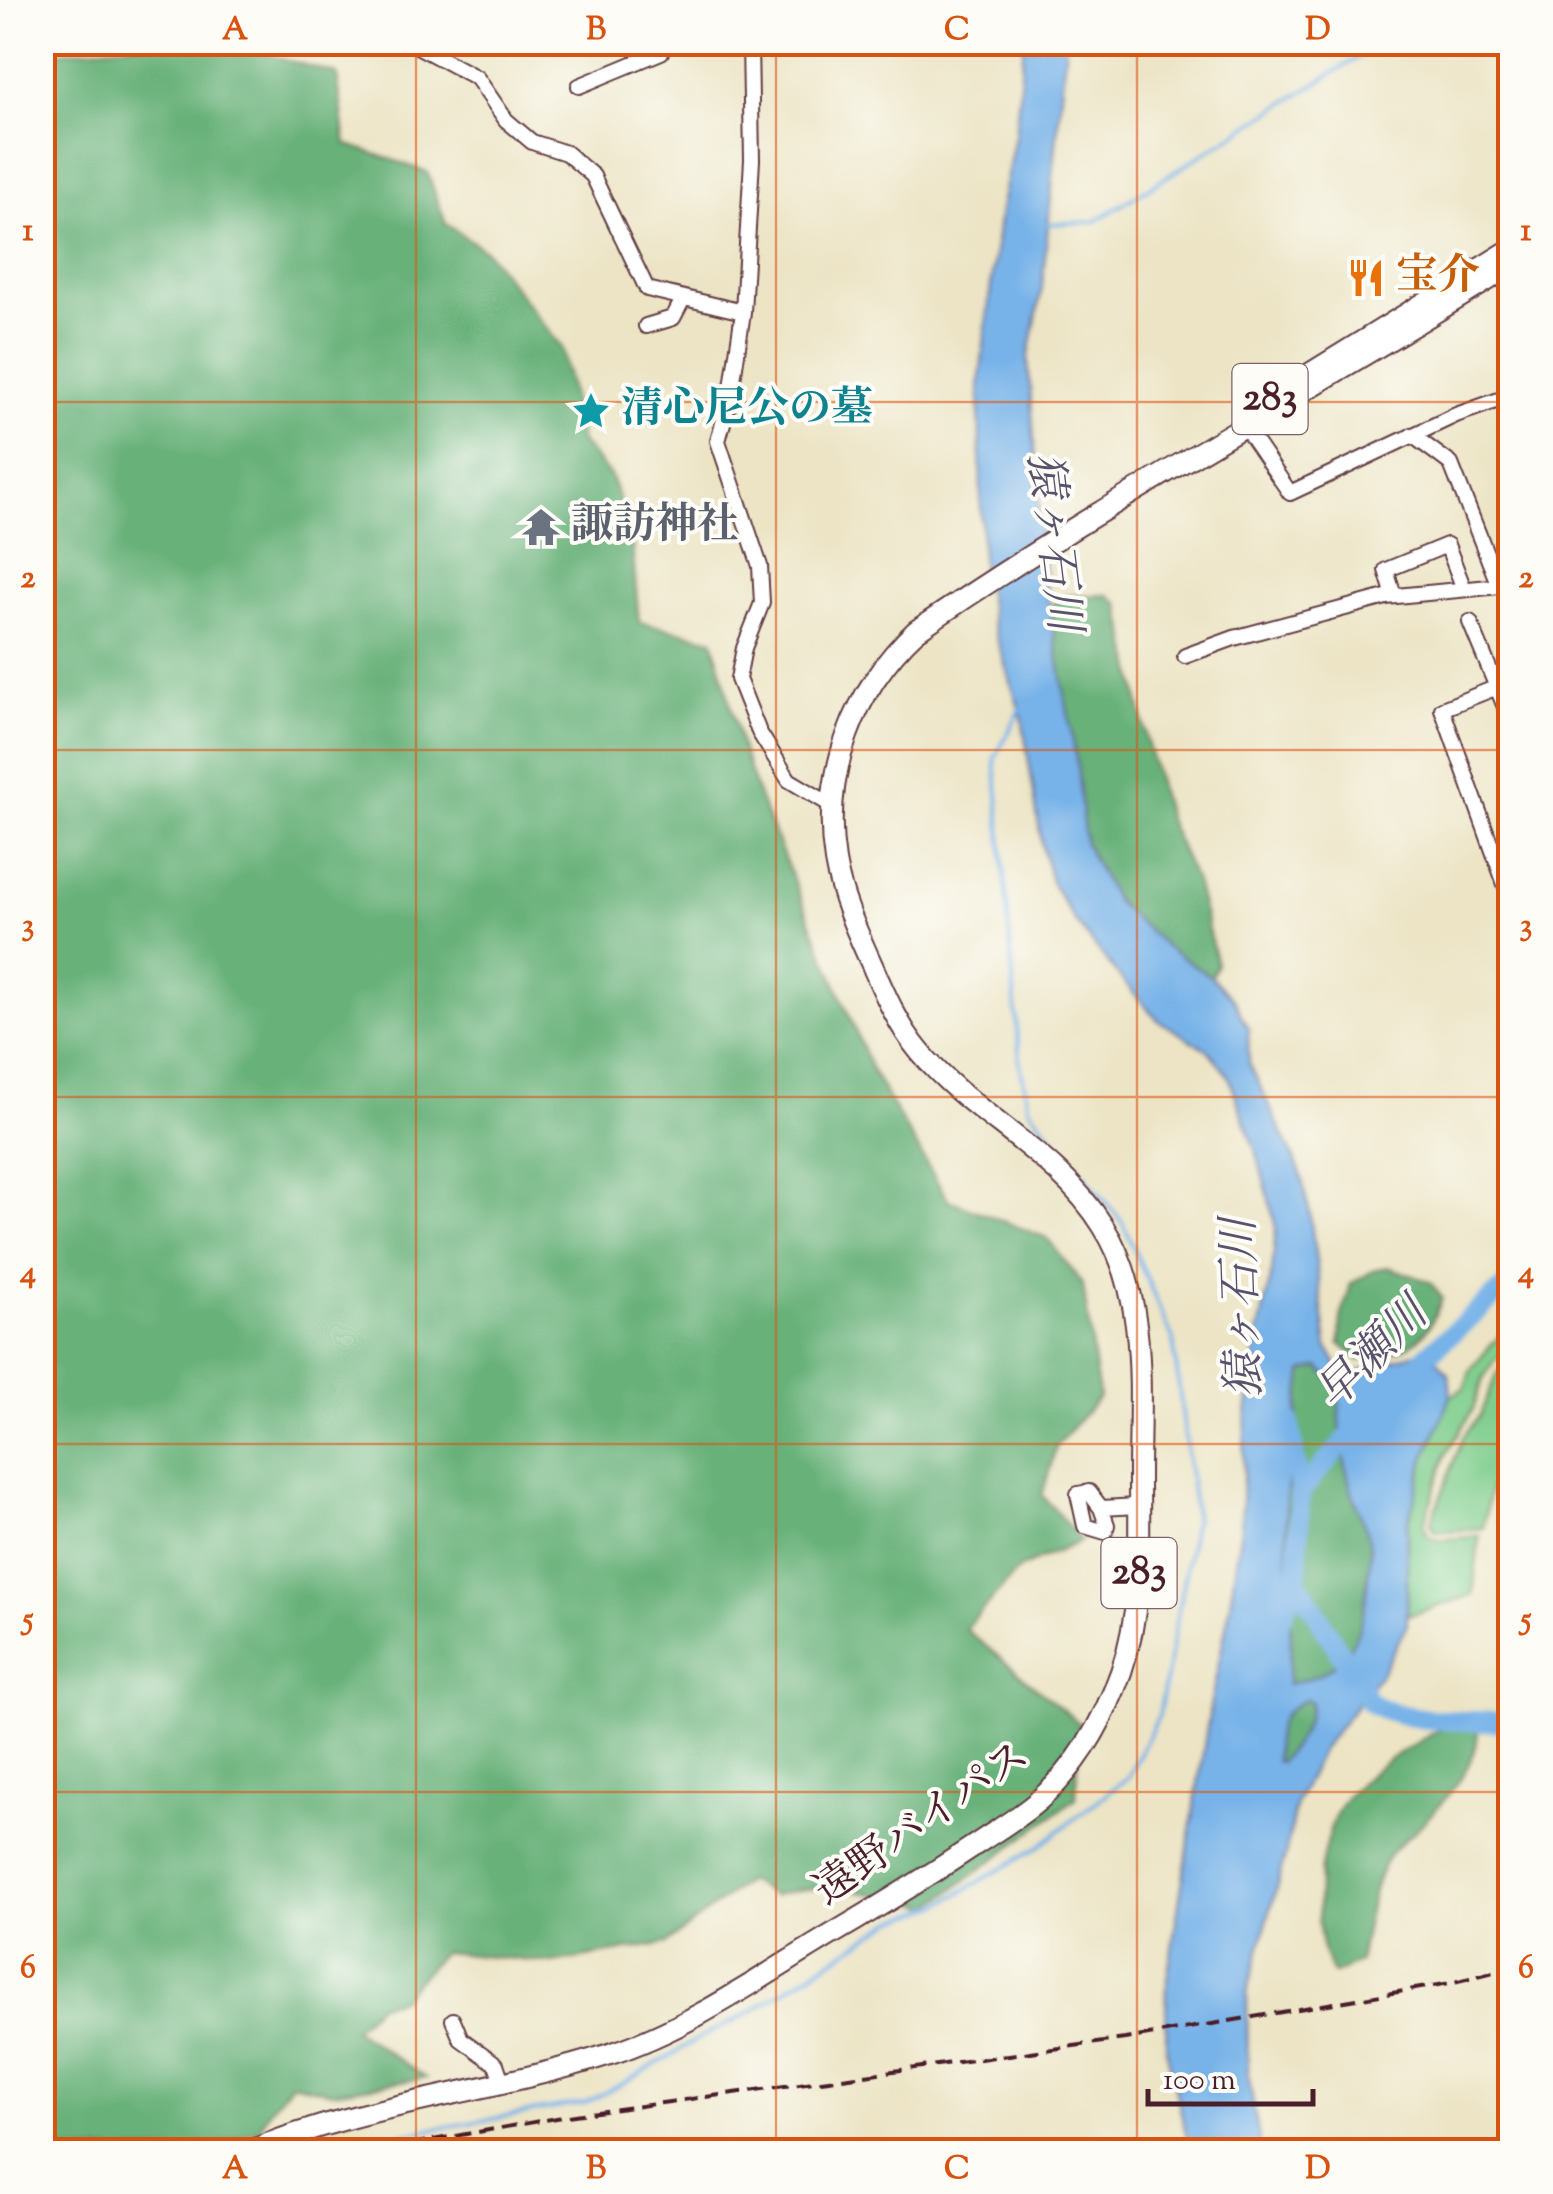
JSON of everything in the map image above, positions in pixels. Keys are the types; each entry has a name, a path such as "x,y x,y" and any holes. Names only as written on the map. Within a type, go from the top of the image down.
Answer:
{"highway":[{"name":"遠野バイパス","path":"1160,474 1175,460 1346,350 1510,250"},
{"name":"遠野バイパス","path":"247,2152 331,2121 613,2053 690,2018 930,1876 1039,1801 1089,1744 1122,1670 1138,1598 1139,1369 1134,1316 1121,1262 1107,1231 1077,1186 944,1076 918,1050 888,1002 854,926 835,862 832,805 843,748 854,713 888,658 916,631 1160,474 1391,341 1510,266"}],"street":[{"path":"410,42 477,78 506,120 532,142 566,153 593,176 647,289 743,312"},
{"path":"580,86 660,52 661,42"},
{"path":"750,42 752,160 743,312 731,394 718,442 760,566 762,603 744,648 738,679 758,732 789,780 832,805"},
{"path":"646,326 673,318 683,300"},
{"path":"1244,426 1290,493 1412,435 1510,396"},
{"path":"1185,656 1234,638 1394,596 1505,585 1451,464 1412,435"},
{"path":"1394,596 1386,570 1447,545 1464,588"},
{"path":"1470,622 1504,684 1510,719"},
{"path":"1504,684 1442,709 1506,873 1510,898"},
{"path":"1101,1508 1139,1506"},
{"path":"453,2020 461,2039 496,2064 502,2080"}],"green space":[{"path":"145,43 226,43 337,74 346,144 427,172 446,224 486,251 562,348 581,442 611,477 631,535 639,622 713,639 755,787 872,1071 948,1200 1047,1238 1083,1285 1099,1397 1057,1445 1042,1495 1081,1541 1020,1568 965,1629 1079,1723 1076,1798 931,1906 832,1889 773,1896 748,1880 667,1943 552,1963 443,1952 400,1999 379,2004 353,2029 426,2078 332,2092 291,2083 260,2129 205,2151 43,2151 42,54"},
{"path":"1109,595 1120,605 1167,817 1197,886 1217,964 1211,977 1165,946 1116,902 1085,844 1077,764 1049,607 1064,596"},
{"path":"1388,1267 1430,1282 1442,1298 1428,1327 1412,1344 1360,1360 1340,1344 1341,1318 1351,1284"},
{"path":"1510,1317 1510,1347 1493,1362 1484,1377 1473,1409 1446,1454 1424,1524 1428,1535 1438,1540 1479,1536 1473,1595 1407,1616 1407,1527 1425,1458 1451,1396 1464,1388 1471,1369"},
{"path":"1510,1360 1510,1417 1495,1461 1483,1528 1436,1532 1431,1523 1463,1437 1480,1415 1497,1373"},
{"path":"1319,1367 1339,1388 1344,1456 1353,1496 1368,1534 1370,1562 1361,1623 1347,1652 1324,1672 1288,1684 1291,1649 1286,1501 1303,1371"},
{"path":"1306,1699 1311,1702 1301,1734 1279,1762 1275,1761 1279,1724 1288,1711"},
{"path":"1444,1727 1478,1728 1473,1755 1450,1793 1388,1857 1373,1895 1359,1962 1334,1974 1320,1937 1318,1914 1322,1863 1335,1818 1365,1778"}],"water":[{"path":"1024,43 1066,43 1042,287 1028,360 1045,582 1077,764 1085,844 1116,902 1234,1000 1248,1029 1249,1063 1300,1171 1310,1214 1327,1346 1338,1367 1356,1373 1427,1349 1449,1374 1451,1396 1425,1458 1407,1527 1407,1625 1382,1672 1322,1749 1296,1803 1247,1994 1248,2073 1261,2151 1190,2151 1166,2048 1167,1979 1241,1528 1245,1429 1276,1228 1259,1161 1229,1077 1209,1051 1158,1020 1118,975 1074,920 1051,882 1042,846 1022,717 993,627 982,566 979,386 1000,210 1015,136","holes":["1319,1367 1339,1388 1344,1456 1368,1534 1370,1561 1361,1623 1347,1652 1324,1672 1288,1684 1291,1649 1286,1501 1303,1372","1306,1699 1311,1702 1301,1735 1279,1762 1275,1761 1279,1724 1288,1711"]}],"waterway":[{"path":"1044,224 1094,222 1383,42"},
{"path":"322,2152 335,2146 585,2103 628,2081 746,2015 893,1921 939,1905 1037,1848 1128,1777 1159,1715 1195,1518 1173,1339 1122,1222 1029,1108 1020,1064 995,758 1021,708"},
{"name":"早瀬川","path":"1412,1368 1510,1283"},
{"name":"猿ヶ石川","path":"1279,1623 1297,1581 1300,1492 1289,1421"},
{"name":"早瀬川","path":"1300,1492 1358,1426"},
{"path":"1297,1581 1370,1703 1421,1718 1510,1722"}],"railway":[{"path":"365,2152 568,2116 1125,2039 1450,1983 1510,1968"}],"place":[{"name":"宝介","path":"1366,278"},
{"name":"清心尼公の墓","path":"591,411"},
{"name":"諏訪神社","path":"541,527"}]}
